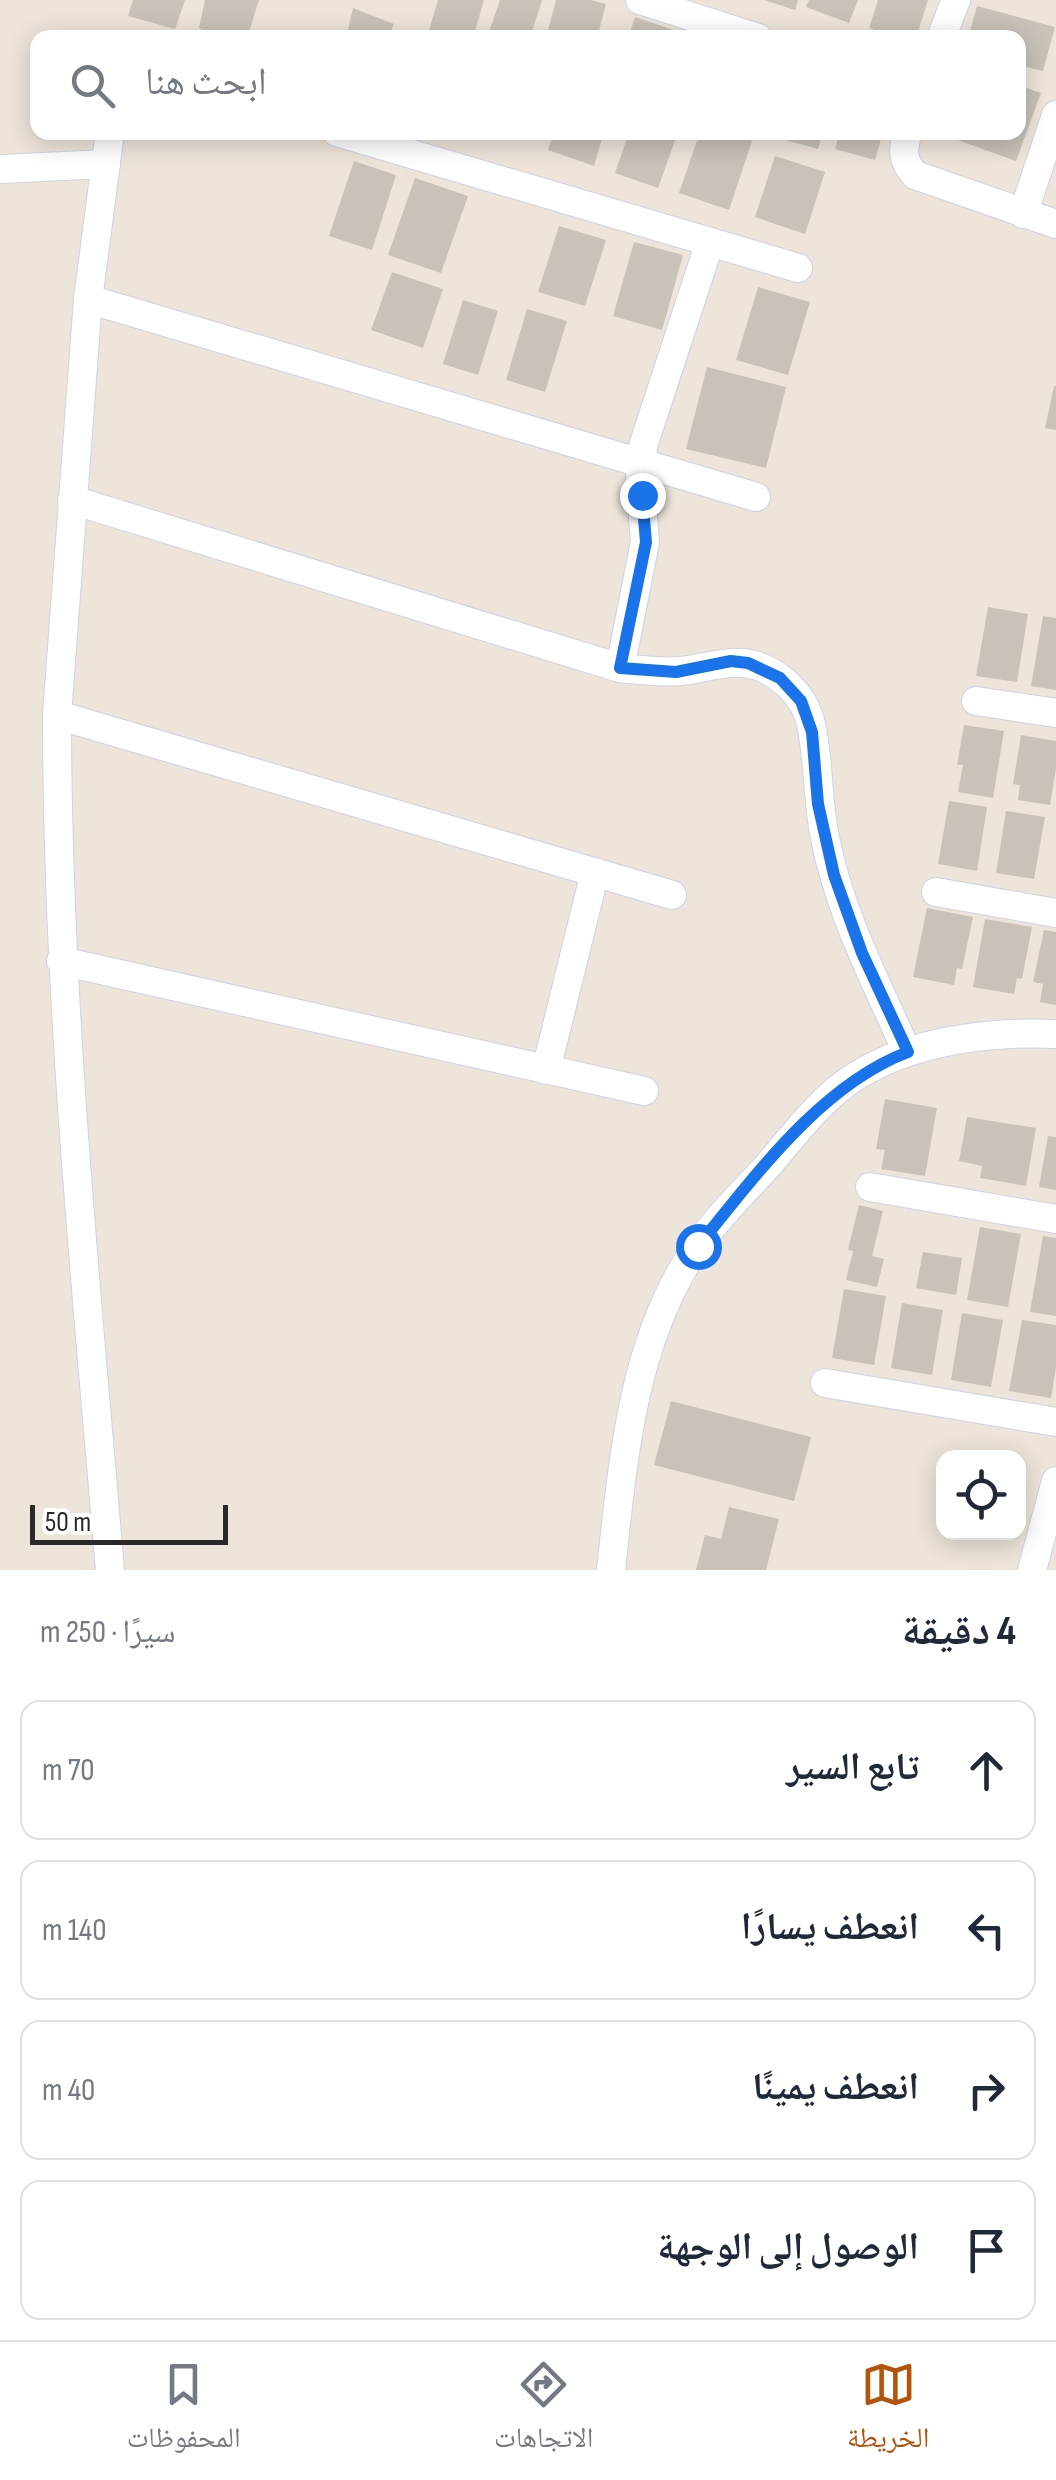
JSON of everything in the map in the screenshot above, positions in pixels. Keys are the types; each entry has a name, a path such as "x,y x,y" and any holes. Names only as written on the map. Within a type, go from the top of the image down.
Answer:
{"street":[{"path":"640,0 733,30"},
{"path":"944,30 956,0"},
{"path":"1022,214 1056,116"},
{"path":"109,140 88,299 57,715 61,961 110,1570"},
{"path":"364,140 798,268"},
{"path":"905,140 902,151 906,165 915,175 1056,224"},
{"path":"0,169 106,164"},
{"path":"620,668 646,542 640,462 647,430 710,242"},
{"path":"88,299 756,497"},
{"path":"72,500 620,668 676,672 731,661 748,663 780,678 801,701 812,732 818,804 834,875 862,953 908,1052"},
{"path":"976,701 1056,714"},
{"path":"57,715 672,895"},
{"path":"546,1070 596,872"},
{"path":"936,892 1056,913"},
{"path":"61,961 644,1092"},
{"path":"612,1570 629,1431 641,1373 665,1303 682,1269 718,1221 819,1107 860,1074 908,1052 994,1036 1056,1034"},
{"path":"870,1188 1056,1218"},
{"path":"825,1384 1056,1422"},
{"path":"1032,1570 1056,1481"}],"building":[{"path":"133,0 185,0 175,29 128,16"},
{"path":"205,0 259,0 250,30 199,28"},
{"path":"438,0 484,0 475,30 429,30"},
{"path":"500,0 542,0 533,30 490,30"},
{"path":"556,0 606,4 599,30 548,30"},
{"path":"764,0 798,0 795,10"},
{"path":"809,0 858,0 849,23 806,7"},
{"path":"878,0 928,0 919,30 869,28"},
{"path":"977,6 1055,27 1043,71 1026,67 1026,30 970,30"},
{"path":"353,8 394,24 391,30 348,30"},
{"path":"635,17 674,30 631,30"},
{"path":"1026,88 1041,93 1026,134"},
{"path":"551,140 602,140 594,166 548,150"},
{"path":"626,140 675,140 658,188 615,173"},
{"path":"697,140 752,141 729,210 679,193"},
{"path":"785,140 821,140 818,149"},
{"path":"838,140 881,140 875,160 835,149"},
{"path":"958,140 1024,140 1016,161"},
{"path":"775,156 825,172 805,234 755,217"},
{"path":"354,161 396,175 372,250 329,236"},
{"path":"415,178 468,196 441,273 388,255"},
{"path":"559,226 606,240 585,306 538,292"},
{"path":"634,242 683,255 662,330 613,316"},
{"path":"392,272 443,289 423,348 371,330"},
{"path":"758,287 810,302 788,375 736,360"},
{"path":"463,300 498,311 478,375 443,364"},
{"path":"527,309 567,321 545,392 506,380"},
{"path":"707,367 786,387 766,468 686,449"},
{"path":"1056,386 1056,430 1045,428"},
{"path":"988,607 1028,614 1017,682 976,676"},
{"path":"1043,616 1056,618 1056,690 1031,686"},
{"path":"964,725 1004,731 993,798 958,792 963,765 957,765"},
{"path":"1021,735 1056,741 1050,805 1018,800 1020,785 1013,784"},
{"path":"949,801 987,807 977,871 938,864"},
{"path":"1006,811 1045,817 1034,879 996,873"},
{"path":"927,908 973,917 962,969 957,968 954,985 913,977"},
{"path":"985,919 1032,927 1022,979 1017,978 1014,994 973,987"},
{"path":"1044,930 1056,932 1056,1005 1040,1002 1043,984 1033,982"},
{"path":"885,1099 937,1108 925,1176 881,1169 885,1150 876,1149"},
{"path":"967,1117 1036,1128 1026,1186 980,1178 982,1166 959,1161"},
{"path":"1048,1136 1056,1137 1056,1190 1039,1187"},
{"path":"859,1205 883,1211 872,1256 884,1259 877,1287 846,1280 853,1251 848,1250"},
{"path":"980,1227 1021,1234 1008,1307 967,1300"},
{"path":"1043,1236 1056,1238 1056,1316 1030,1312"},
{"path":"923,1252 962,1258 956,1295 916,1288"},
{"path":"844,1289 886,1296 874,1365 832,1358"},
{"path":"902,1303 943,1310 932,1375 891,1368"},
{"path":"962,1313 1003,1320 991,1387 951,1380"},
{"path":"1022,1320 1056,1325 1051,1398 1009,1391"},
{"path":"671,1401 811,1437 794,1501 654,1465"},
{"path":"729,1507 779,1519 766,1570 696,1570 705,1535 721,1539"}],"route":[{"path":"642,495 646,542 620,668 676,672 731,661 748,663 780,678 801,701 812,732 818,804 834,875 862,953 908,1052 883,1061 838,1089 698,1246"}]}
